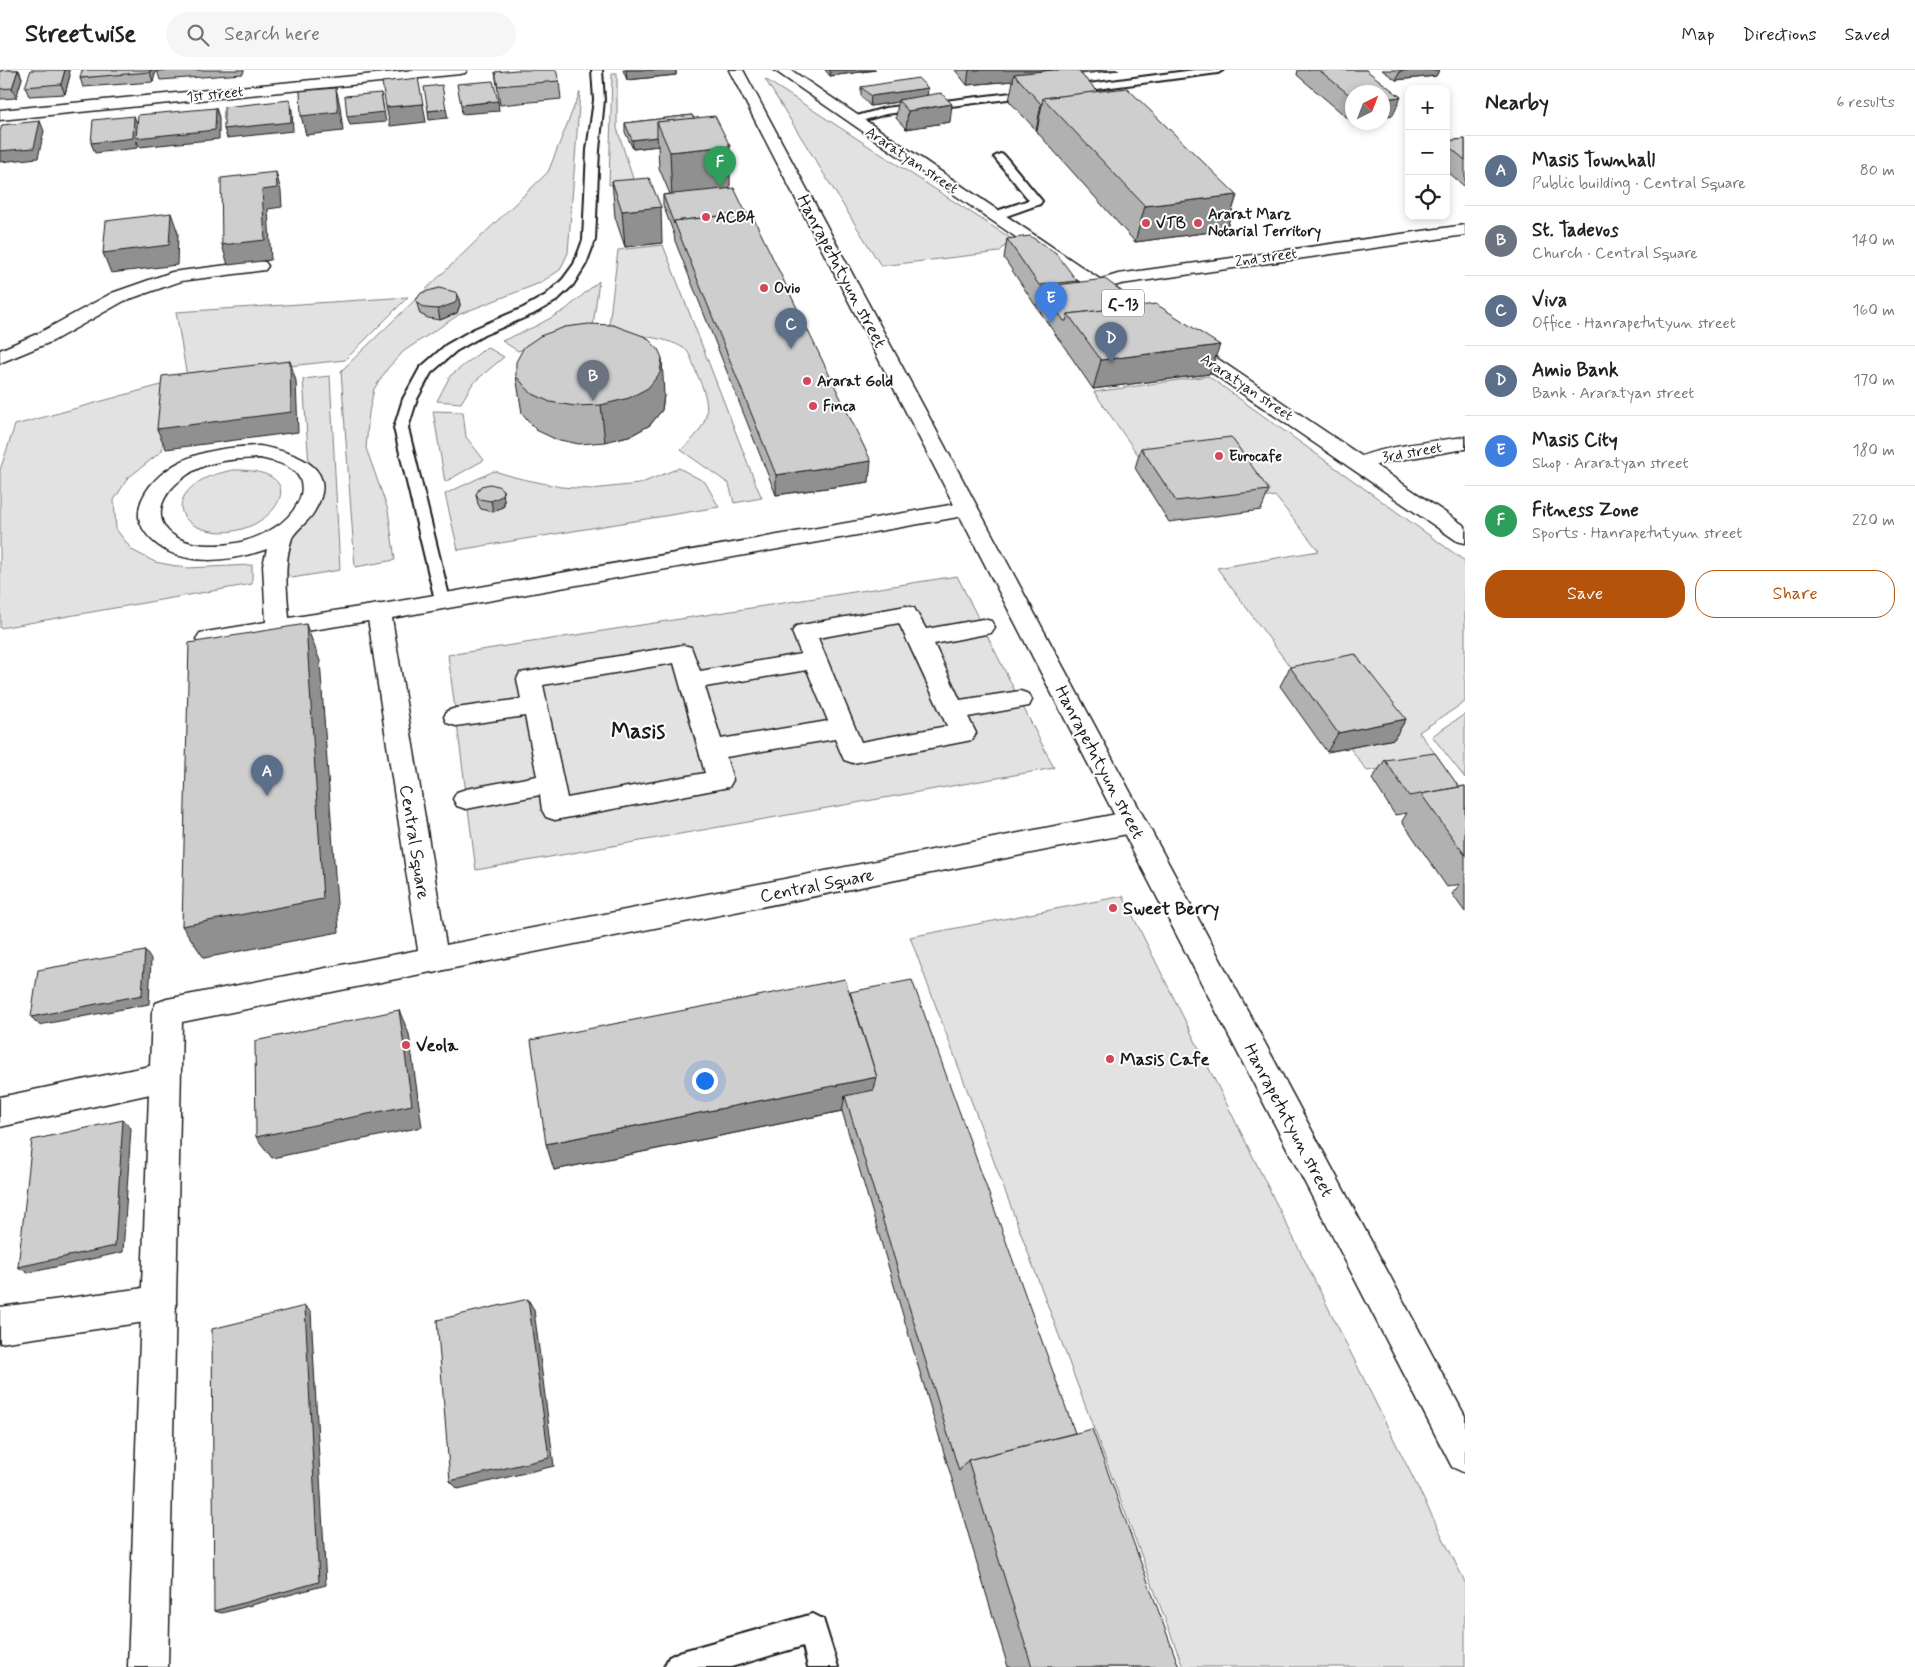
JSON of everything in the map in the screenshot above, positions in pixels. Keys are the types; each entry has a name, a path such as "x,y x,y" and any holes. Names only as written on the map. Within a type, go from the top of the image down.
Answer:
{"street":[{"name":"1st street","path":"0,115 460,70"},
{"name":"Hanrapetutyun street","path":"736,70 1465,1454"},
{"name":"Araratyan street","path":"781,70 1130,308"},
{"name":"2nd street","path":"1098,286 1128,278 1465,230"},
{"path":"0,357 46,336 118,296 178,276 258,266"},
{"name":"Araratyan street","path":"1172,336 1465,536"},
{"name":"3rd street","path":"1360,464 1383,456 1465,443"},
{"path":"278,628 274,565 283,532 301,517 311,499 312,482 302,467 284,457 260,452 233,452 206,458 180,470 160,486 149,504 149,521 158,536 175,546 200,552 229,551 258,544 283,532"},
{"path":"208,639 379,612 968,509"},
{"name":"Central Square","path":"379,612 434,961 1132,822"},
{"path":"906,614 919,638 963,733 853,753 804,632 906,614"},
{"path":"919,638 983,627"},
{"path":"683,653 720,780 555,810 552,783 534,706 529,679 683,653"},
{"path":"691,681 815,660"},
{"path":"952,710 1020,700"},
{"path":"456,717 534,706"},
{"path":"712,750 843,728"},
{"path":"466,799 552,783"},
{"path":"148,1667 167,1012 434,961"},
{"path":"0,1112 164,1077"},
{"path":"0,1325 159,1303"}],"lane":[{"path":"442,600 401,428 407,406 426,371 451,348 479,332 528,311 551,298 568,282 580,264 589,240 593,150 599,100 597,70"},
{"path":"854,120 885,111 1049,92 1168,74 1218,70"},
{"path":"995,216 1036,202 1000,157"},
{"path":"679,1667 813,1629 823,1667"}],"shaded area":[{"path":"612,73 617,73 617,128 634,182 609,185"},
{"path":"765,79 1012,239 999,252 881,266"},
{"path":"580,92 568,253 560,270 540,283 460,314 404,351 388,368 374,389 369,412 366,448 388,510 395,560 355,567 341,371 548,172"},
{"path":"663,245 762,498 734,503 729,484 681,450 698,432 706,415 707,406 701,385 687,351 672,342 661,339 608,333 618,250"},
{"path":"599,281 592,333 554,338 518,351 502,341 536,326 565,310"},
{"path":"408,297 345,360 187,377 176,312"},
{"path":"487,347 504,357 473,383 461,403 437,401 450,376"},
{"path":"330,376 340,570 292,578 284,571 295,528 312,516 319,501 320,482 309,466 303,379"},
{"path":"1208,376 1465,561 1465,702 1419,732 1440,760 1367,771 1217,568 1319,551 1275,496 1178,512 1094,392"},
{"path":"168,383 162,451 128,478 114,500 116,529 132,550 155,562 187,568 252,565 252,584 0,628 0,470 15,425"},
{"path":"433,411 463,412 466,437 484,460 445,482"},
{"path":"679,468 705,482 719,507 458,550 445,494 494,471 561,487 591,489 639,484"},
{"path":"232,470 260,473 276,481 281,492 276,505 265,517 249,527 229,532 207,530 189,522 181,509 185,495 200,481"},
{"path":"957,576 1054,768 476,870 448,655"},
{"path":"1465,714 1465,778 1432,736"},
{"path":"1123,896 1465,1582 1465,1667 1183,1667 910,937"}],"building":[{"path":"18,70 12,88 0,89 0,71"},
{"path":"31,70 65,70 61,84 25,87"},
{"path":"82,70 151,70 150,72 80,78"},
{"path":"556,70 559,81 498,86 495,72"},
{"path":"1077,70 1098,92 1043,98 1041,104 1014,74"},
{"path":"1319,70 1366,70 1385,85 1345,85 1345,91"},
{"path":"418,78 423,104 386,107 382,82"},
{"path":"918,78 928,88 871,96 861,87"},
{"path":"493,81 498,101 461,105 457,84"},
{"path":"442,85 446,109 428,111 424,87"},
{"path":"336,88 338,112 301,116 300,91"},
{"path":"1127,88 1237,195 1145,206 1043,98"},
{"path":"1390,89 1401,97 1390,98"},
{"path":"381,93 384,112 347,116 345,96"},
{"path":"941,93 952,104 908,111 898,100"},
{"path":"290,100 291,122 224,129 224,107"},
{"path":"216,108 215,130 136,138 138,115"},
{"path":"692,115 694,119 657,122 657,137 632,140 625,123"},
{"path":"134,116 133,138 91,143 93,120"},
{"path":"715,116 730,146 670,152 657,122"},
{"path":"40,121 34,148 0,151 0,131 2,125"},
{"path":"1465,139 1465,160 1450,147 1450,141"},
{"path":"276,172 277,188 262,190 265,240 222,245 221,178"},
{"path":"649,178 661,207 622,211 612,181"},
{"path":"734,188 746,213 674,221 674,224 663,195"},
{"path":"171,213 169,245 103,253 106,221"},
{"path":"751,213 871,461 776,475 674,221"},
{"path":"1030,236 1056,253 1077,281 1039,285 1007,239"},
{"path":"1105,279 1142,306 1068,314 1066,321 1064,321 1041,287"},
{"path":"439,288 455,292 458,295 455,303 438,309 425,308 416,300 421,293"},
{"path":"1156,304 1220,345 1101,360 1068,314"},
{"path":"589,324 613,325 646,337 658,349 662,358 660,373 648,388 629,398 601,405 575,406 550,402 531,393 516,376 516,362 524,347 540,336 565,327"},
{"path":"290,361 291,412 157,429 162,376"},
{"path":"1231,437 1269,490 1176,501 1141,448"},
{"path":"490,484 498,486 503,490 502,496 491,501 479,499 476,494 481,486"},
{"path":"306,624 323,899 182,926 189,643"},
{"path":"1355,654 1406,719 1338,733 1290,667"},
{"path":"1435,753 1459,787 1409,796 1385,760"},
{"path":"1465,786 1465,855 1421,794"},
{"path":"145,951 142,995 31,1017 38,970"},
{"path":"845,979 877,1077 546,1144 531,1040"},
{"path":"912,980 1075,1433 968,1460 959,1471 845,1096 874,1090 877,1077 850,992"},
{"path":"399,1010 412,1105 256,1137 255,1041"},
{"path":"123,1120 115,1246 18,1267 32,1140"},
{"path":"528,1299 549,1458 450,1481 437,1320"},
{"path":"305,1306 319,1582 214,1611 212,1329"},
{"path":"1092,1429 1179,1667 1032,1667 968,1460"}],"place":[{"name":"Fitness Zone","path":"720,187"},
{"name":"ACBA","path":"706,217"},
{"name":"VTB","path":"1146,223"},
{"name":"Ararat Marz Notarial Territory","path":"1198,223"},
{"name":"Ovio","path":"764,288"},
{"name":"Masis City","path":"1051,323"},
{"name":"Viva","path":"791,349"},
{"name":"Amio Bank","path":"1111,363"},
{"name":"Ararat Gold","path":"807,381"},
{"name":"St. Tadevos","path":"593,401"},
{"name":"Finca","path":"813,406"},
{"name":"Eurocafe","path":"1219,456"},
{"name":"Masis Townhall","path":"267,796"},
{"name":"Sweet Berry","path":"1113,908"},
{"name":"Veola","path":"406,1045"},
{"name":"Masis Cafe","path":"1110,1059"}],"district":[{"name":"Masis","path":"638,730"}]}
